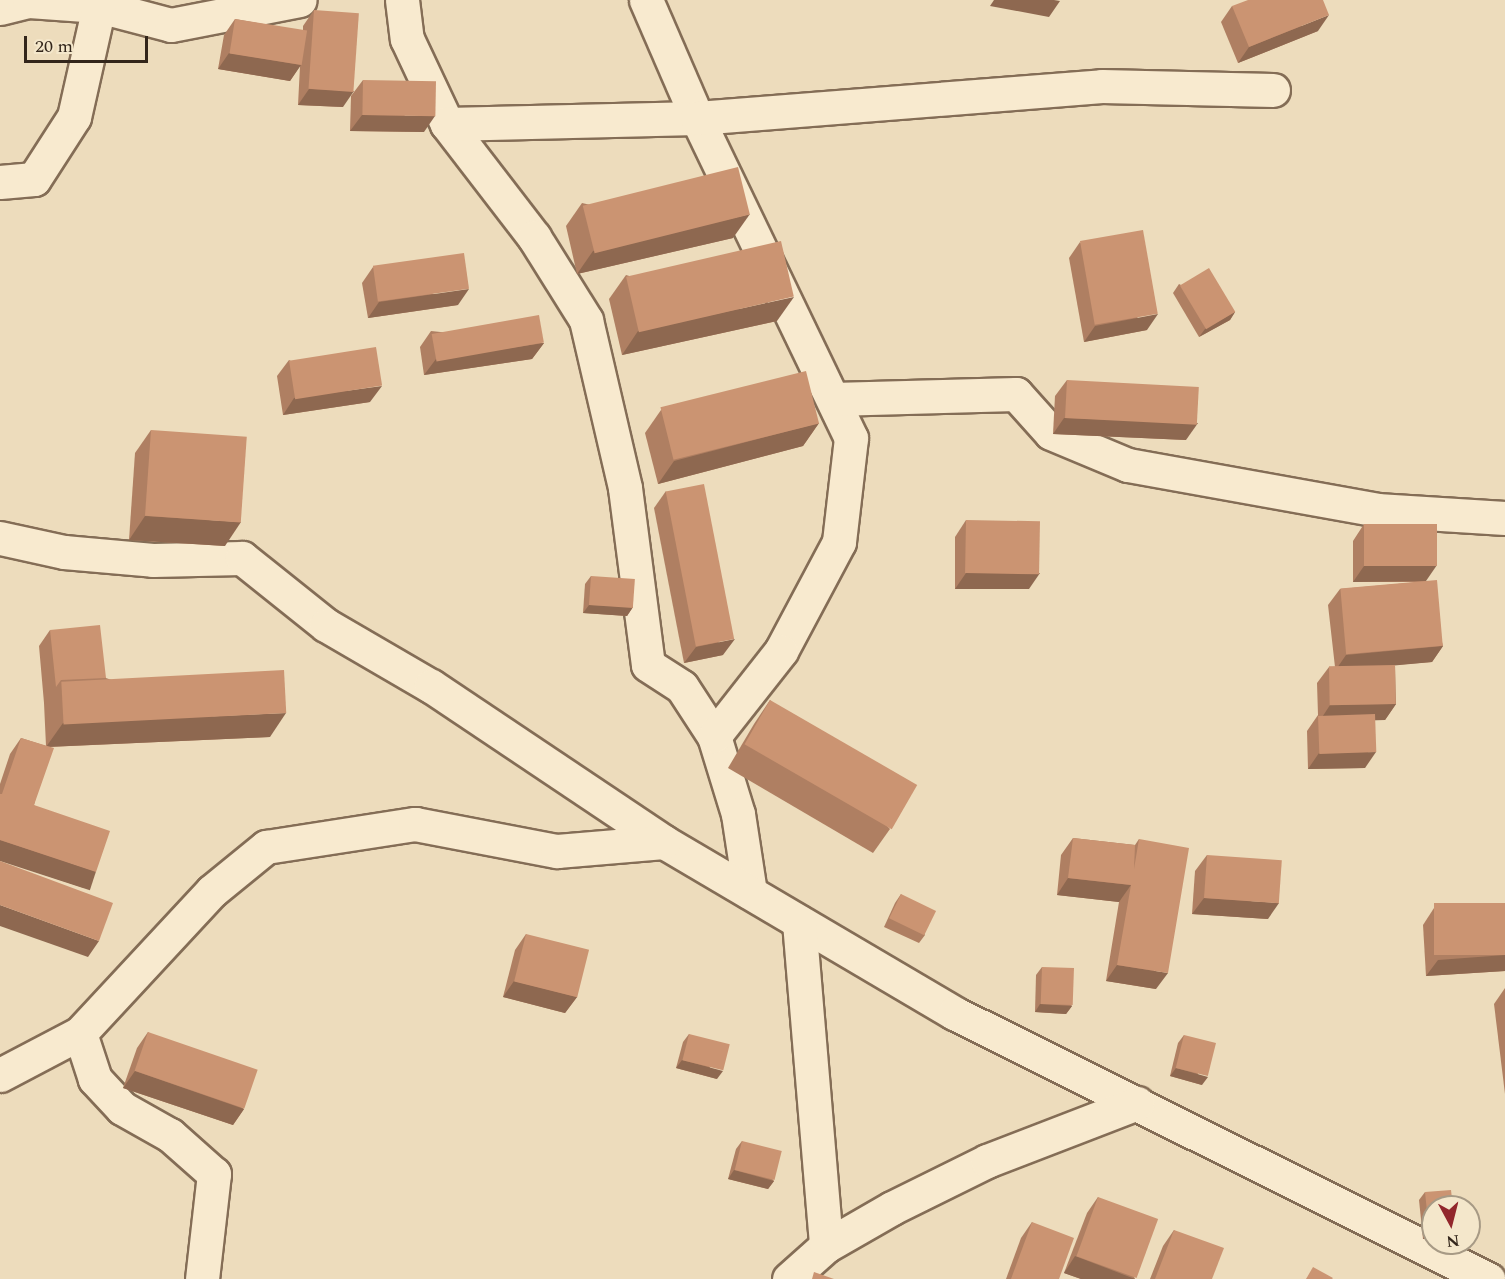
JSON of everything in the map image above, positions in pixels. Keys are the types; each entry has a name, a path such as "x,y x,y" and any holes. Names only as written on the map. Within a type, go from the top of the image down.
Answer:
{"street":[{"path":"0,8 29,1 99,6 171,25 300,0"},
{"path":"402,0 407,39 447,124 534,237 586,320 625,488 648,665 682,687 714,736 738,814 750,892"},
{"path":"646,0 697,118 851,438 839,542 781,651 714,736"},
{"path":"0,182 34,179 74,117 99,6"},
{"path":"447,124 697,118 1102,86 1273,90"},
{"path":"833,399 1017,394 1051,433 1128,465 1377,510 1505,518"},
{"path":"0,538 64,552 142,559 242,558 326,625 431,686 664,842 954,1013 1488,1279"},
{"path":"0,1075 80,1033 212,891 266,847 416,824 557,851 664,842"},
{"path":"800,922 826,1246"},
{"path":"80,1033 95,1078 122,1108 170,1135 214,1174 202,1279"},
{"path":"789,1279 826,1246 892,1208 987,1161 1137,1103"}],"building":[{"path":"1248,0 1323,0 1329,15 1249,47 1232,6"},
{"path":"314,10 359,13 353,92 308,89"},
{"path":"235,19 307,30 302,65 230,54"},
{"path":"363,80 436,81 435,116 362,115"},
{"path":"738,167 750,215 595,253 583,206"},
{"path":"1143,230 1158,314 1095,325 1080,241"},
{"path":"781,241 794,297 639,332 626,277"},
{"path":"464,253 469,289 378,301 373,266"},
{"path":"1209,268 1235,312 1206,329 1180,286"},
{"path":"539,315 544,343 437,362 432,334"},
{"path":"376,347 382,386 295,399 289,361"},
{"path":"806,371 819,423 674,460 660,407"},
{"path":"1067,380 1199,387 1197,425 1065,418"},
{"path":"151,430 247,437 241,522 145,516"},
{"path":"704,484 734,639 696,647 666,491"},
{"path":"966,520 1040,521 1039,574 965,573"},
{"path":"1364,524 1437,524 1437,566 1364,566"},
{"path":"591,576 635,579 633,608 589,605"},
{"path":"1437,580 1443,646 1346,654 1340,588"},
{"path":"100,625 106,678 61,680 56,687 50,630"},
{"path":"1395,665 1396,704 1330,705 1329,666"},
{"path":"284,670 286,713 64,725 61,682"},
{"path":"770,700 917,785 892,829 744,744"},
{"path":"1375,714 1376,752 1319,754 1318,716"},
{"path":"21,738 54,748 34,805 110,831 96,872 0,840 0,794 2,794"},
{"path":"1073,838 1135,845 1134,869 1139,839 1189,848 1168,973 1117,965 1131,885 1068,878"},
{"path":"1207,855 1282,860 1279,903 1204,898"},
{"path":"0,861 113,903 99,941 0,905"},
{"path":"901,894 936,911 924,935 889,918"},
{"path":"1434,903 1505,903 1505,955 1434,955"},
{"path":"526,934 589,950 577,997 514,982"},
{"path":"1042,967 1074,968 1073,1005 1041,1004"},
{"path":"148,1032 258,1070 244,1109 135,1071"},
{"path":"689,1034 730,1044 723,1070 682,1060"},
{"path":"1184,1035 1216,1043 1208,1076 1176,1068"},
{"path":"742,1141 782,1151 775,1180 735,1170"},
{"path":"1451,1190 1452,1195 1425,1195 1425,1192"},
{"path":"1098,1197 1158,1219 1137,1278 1076,1256"},
{"path":"1032,1222 1074,1238 1059,1279 1011,1279"},
{"path":"1174,1230 1224,1248 1212,1279 1155,1279"},
{"path":"1313,1267 1333,1278 1306,1279"},
{"path":"814,1272 834,1279 812,1279"}]}
